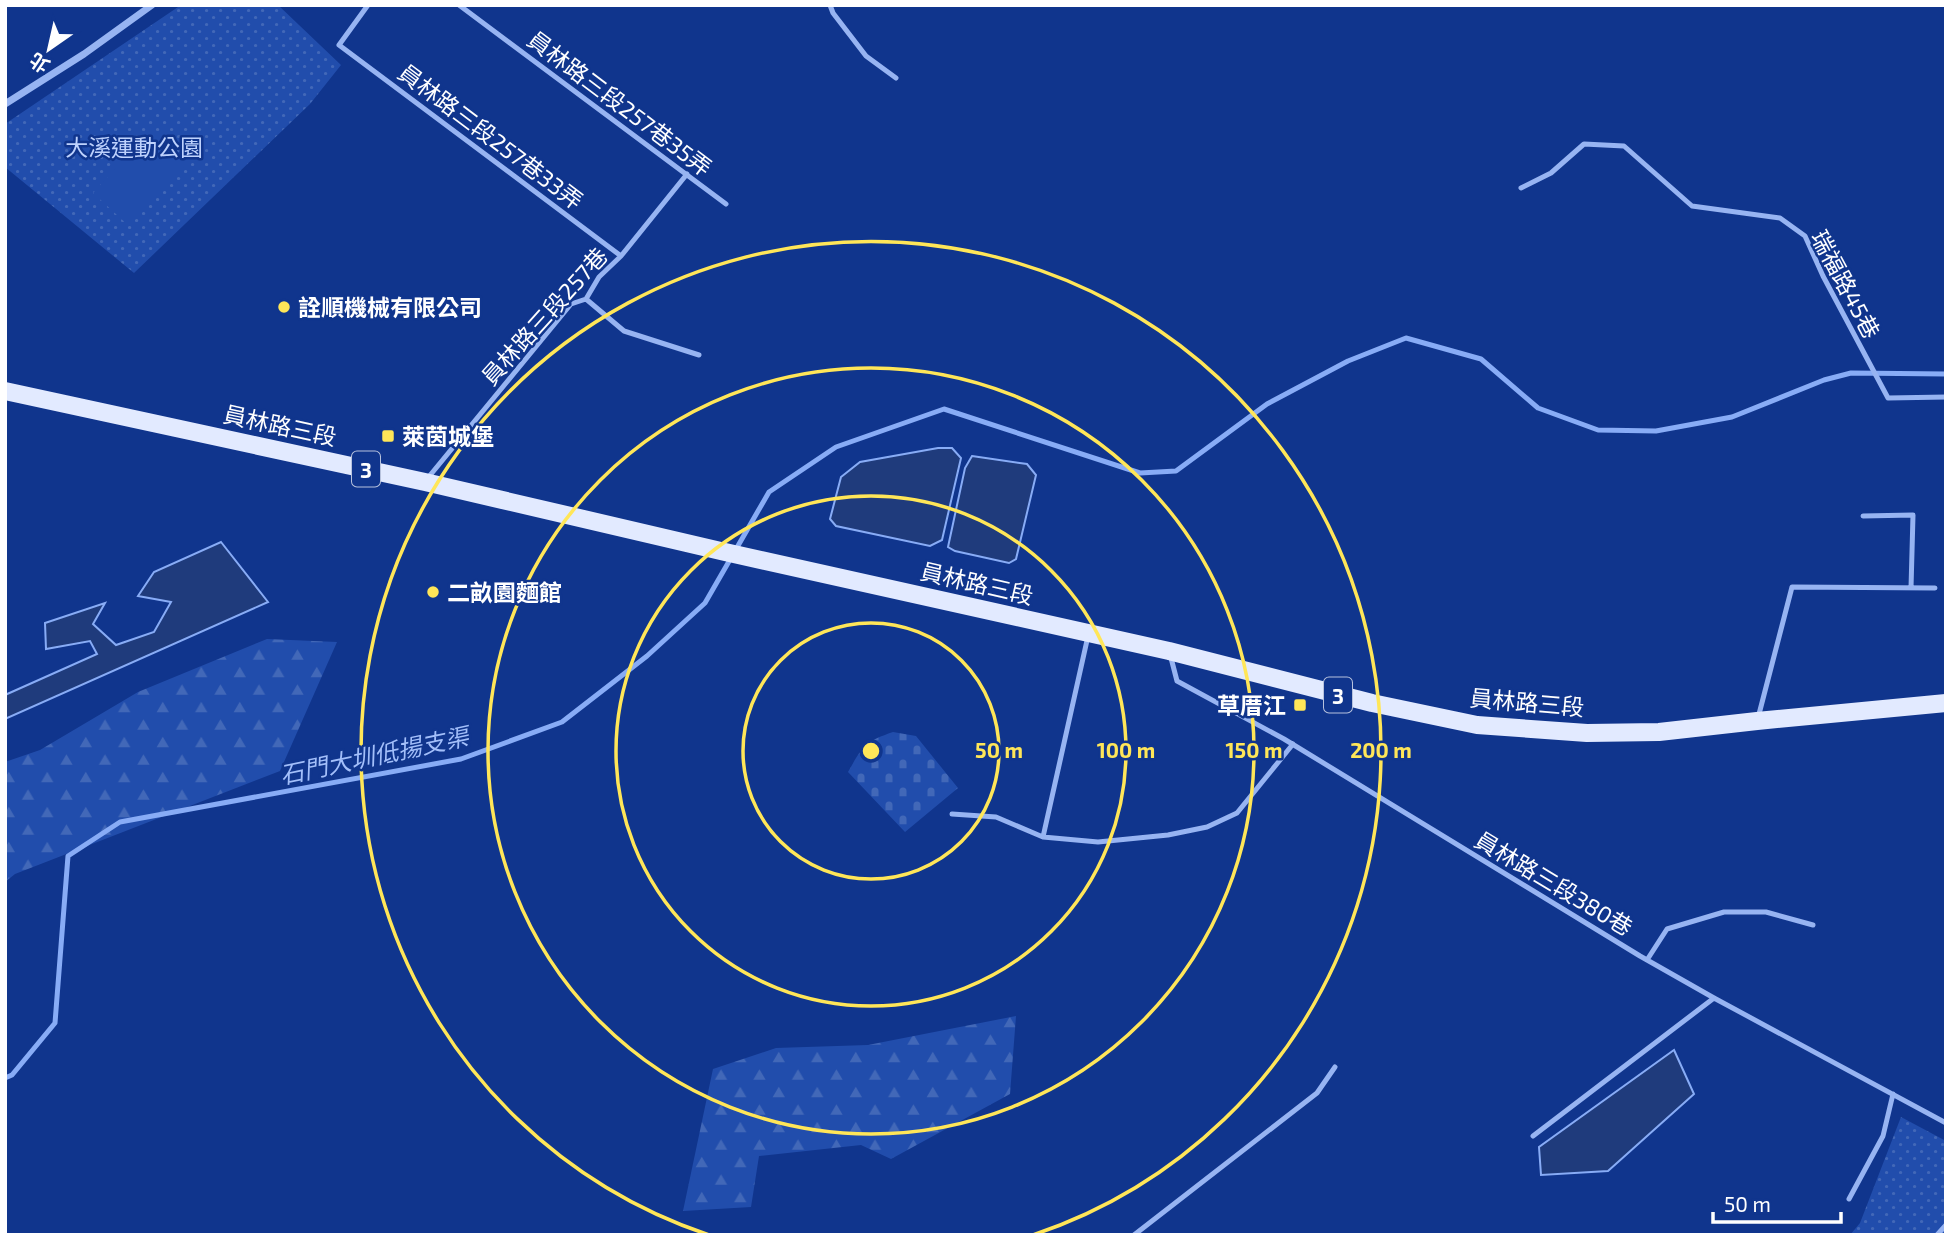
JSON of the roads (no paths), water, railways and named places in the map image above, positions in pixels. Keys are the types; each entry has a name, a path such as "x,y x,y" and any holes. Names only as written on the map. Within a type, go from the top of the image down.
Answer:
{"main road":[{"name":"員林路三段","path":"5,391 425,482 1169,651 1372,704 1477,725 1599,733 1659,732 1946,703"}],"street":[{"path":"5,104 84,54 152,5"}],"lane":[{"name":"員林路三段257巷33弄","path":"368,5 339,45 621,256"},
{"name":"員林路三段257巷35弄","path":"460,5 726,204"},
{"path":"830,5 866,56 897,78"},
{"name":"瑞福路45巷","path":"1521,188 1551,173 1584,144 1624,146 1692,206 1780,218 1805,236 1823,276 1888,398 1946,397"},
{"name":"員林路三段257巷","path":"425,482 571,304 586,299 599,277 621,256 687,174"},
{"path":"586,299 624,331 699,355"},
{"path":"1863,516 1913,515 1911,588"},
{"path":"1757,720 1792,587 1935,588"},
{"path":"1043,837 1089,633"},
{"name":"員林路三段380巷","path":"1169,651 1177,681 1293,744 1647,960 1945,1121"},
{"path":"952,814 996,817 1043,837 1098,842 1168,835 1206,827 1237,813 1293,744"},
{"path":"1647,960 1667,929 1724,912 1766,912 1813,925"},
{"path":"1533,1136 1714,998"},
{"path":"1134,1235 1317,1094 1335,1067"},
{"path":"1849,1199 1883,1136 1893,1094"},
{"path":"1937,1235 1946,1225"}],"waterway":[{"name":"石門大圳低揚支渠","path":"5,1078 12,1075 55,1023 68,856 120,822 461,759 562,722 647,656 705,603 769,492 836,447 944,409 1140,473 1176,471 1267,404 1348,361 1406,338 1481,359 1538,408 1598,430 1656,431 1732,417 1824,380 1851,373 1946,374"}],"place":[{"name":"詮順機械有限公司","path":"284,307"},
{"name":"萊茵城堡","path":"388,436"},
{"name":"二畝園麵館","path":"433,592"},
{"name":"草厝江","path":"1300,705"}],"park label":[{"name":"大溪運動公園","path":"134,147"}]}
